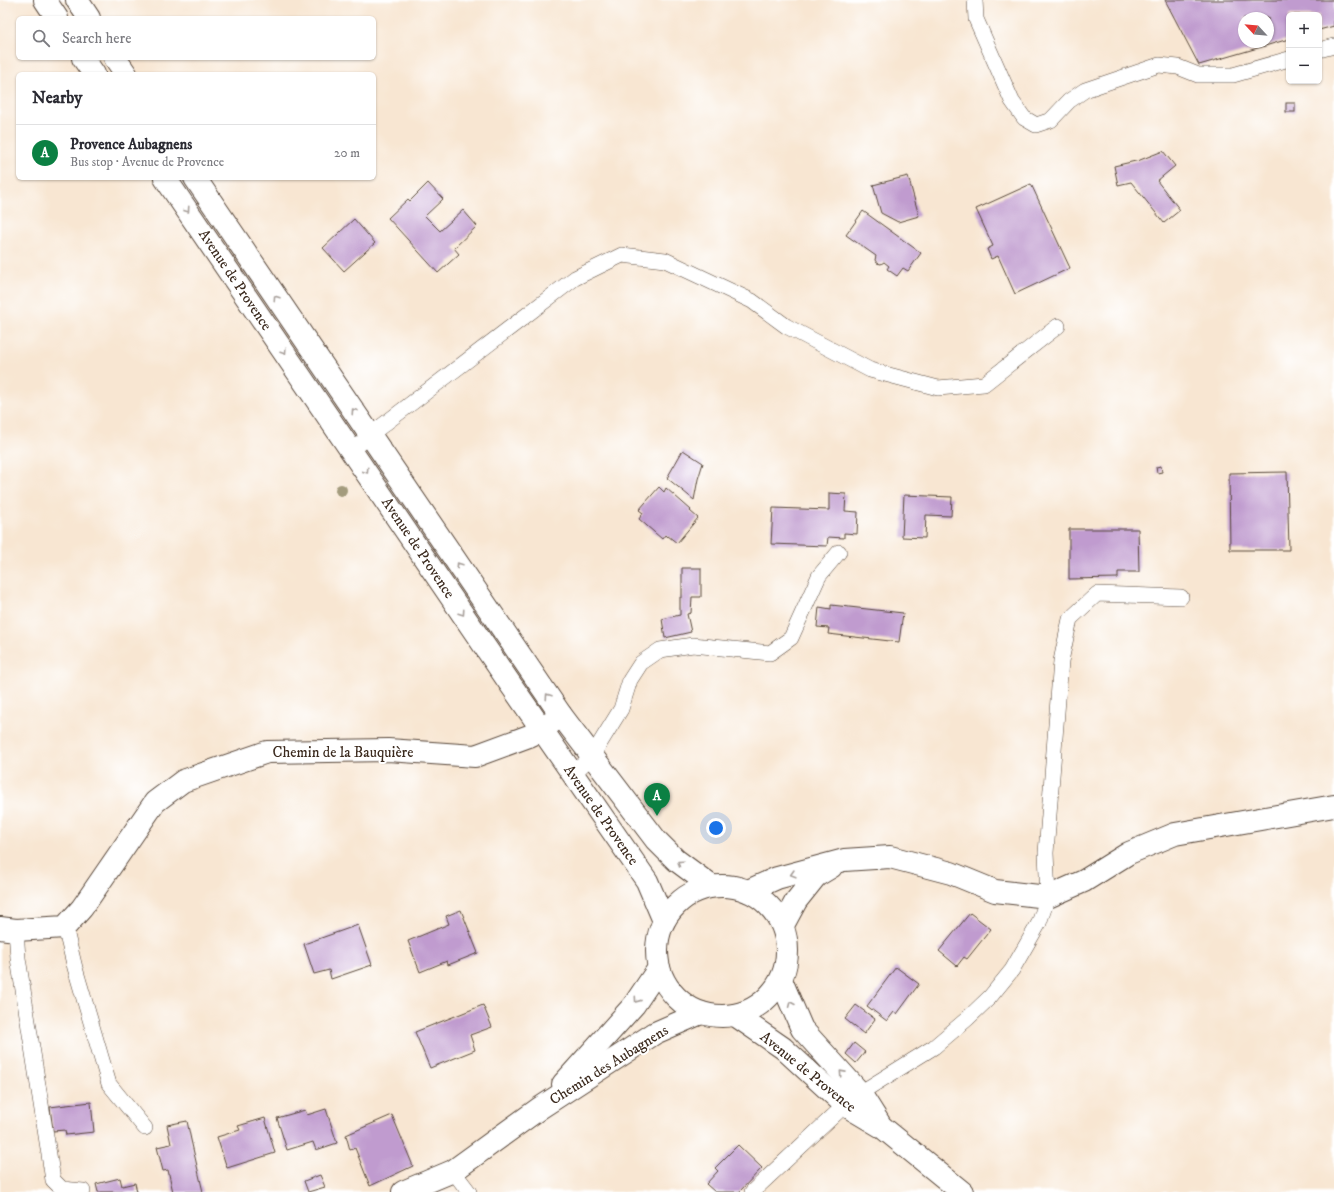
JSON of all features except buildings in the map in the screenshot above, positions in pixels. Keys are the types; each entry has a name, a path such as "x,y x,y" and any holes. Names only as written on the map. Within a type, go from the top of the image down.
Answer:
{"main road":[{"path":"45,0 56,16"},
{"path":"77,0 88,16"},
{"path":"84,60 93,72"},
{"path":"116,60 125,72"},
{"name":"Avenue de Provence","path":"166,180 542,730 647,881 664,921"},
{"name":"Avenue de Provence","path":"196,180 561,716 656,840 676,860 711,886"},
{"name":"Chemin de la Bauquière","path":"65,928 82,908 155,802 183,781 266,752 388,750 475,756 542,730 561,716"},
{"path":"748,891 777,878 844,860 890,857 951,873 995,891 1048,897 1084,881 1129,853 1175,834 1334,806"},
{"path":"782,925 796,901 816,876 844,860"},
{"path":"711,886 730,886 748,891 763,899 774,911 782,925 788,944 787,962 781,980 770,996 754,1008 735,1015 718,1016 701,1013 682,1003 668,987 659,968 657,952 658,942 664,921 676,905 692,893 711,886"},
{"path":"8,929 65,928"},
{"name":"Chemin des Aubagnens","path":"540,1108 634,1005 659,968"},
{"name":"Avenue de Provence","path":"781,980 802,1029 853,1099"},
{"name":"Chemin des Aubagnens","path":"403,1192 453,1171 540,1108 655,1033 701,1013"},
{"name":"Avenue de Provence","path":"735,1015 853,1099 882,1127 962,1192"}],"lane":[{"path":"975,0 976,19 1012,101 1024,118 1036,125 1051,120 1069,101 1085,90 1159,65 1178,68 1198,75 1233,75 1286,60"},
{"path":"1322,49 1334,46"},
{"path":"352,451 370,435 575,278 622,255 665,260 752,301 786,326 870,370 938,388 984,384 1058,326"},
{"path":"573,774 592,756 621,709 630,680 641,663 660,650 693,645 770,653 791,638 818,576 839,552"},
{"path":"752,1192 853,1099 934,1048 990,997 1012,970 1039,923 1048,897 1046,853 1061,661 1070,619 1096,594 1180,597"},
{"path":"65,928 75,968 109,1084 144,1128"},
{"path":"8,929 18,958 53,1180 62,1189 83,1191"},
{"path":"453,1171 469,1192"}],"place":[{"name":"Provence Aubagnens","path":"657,816"}]}
